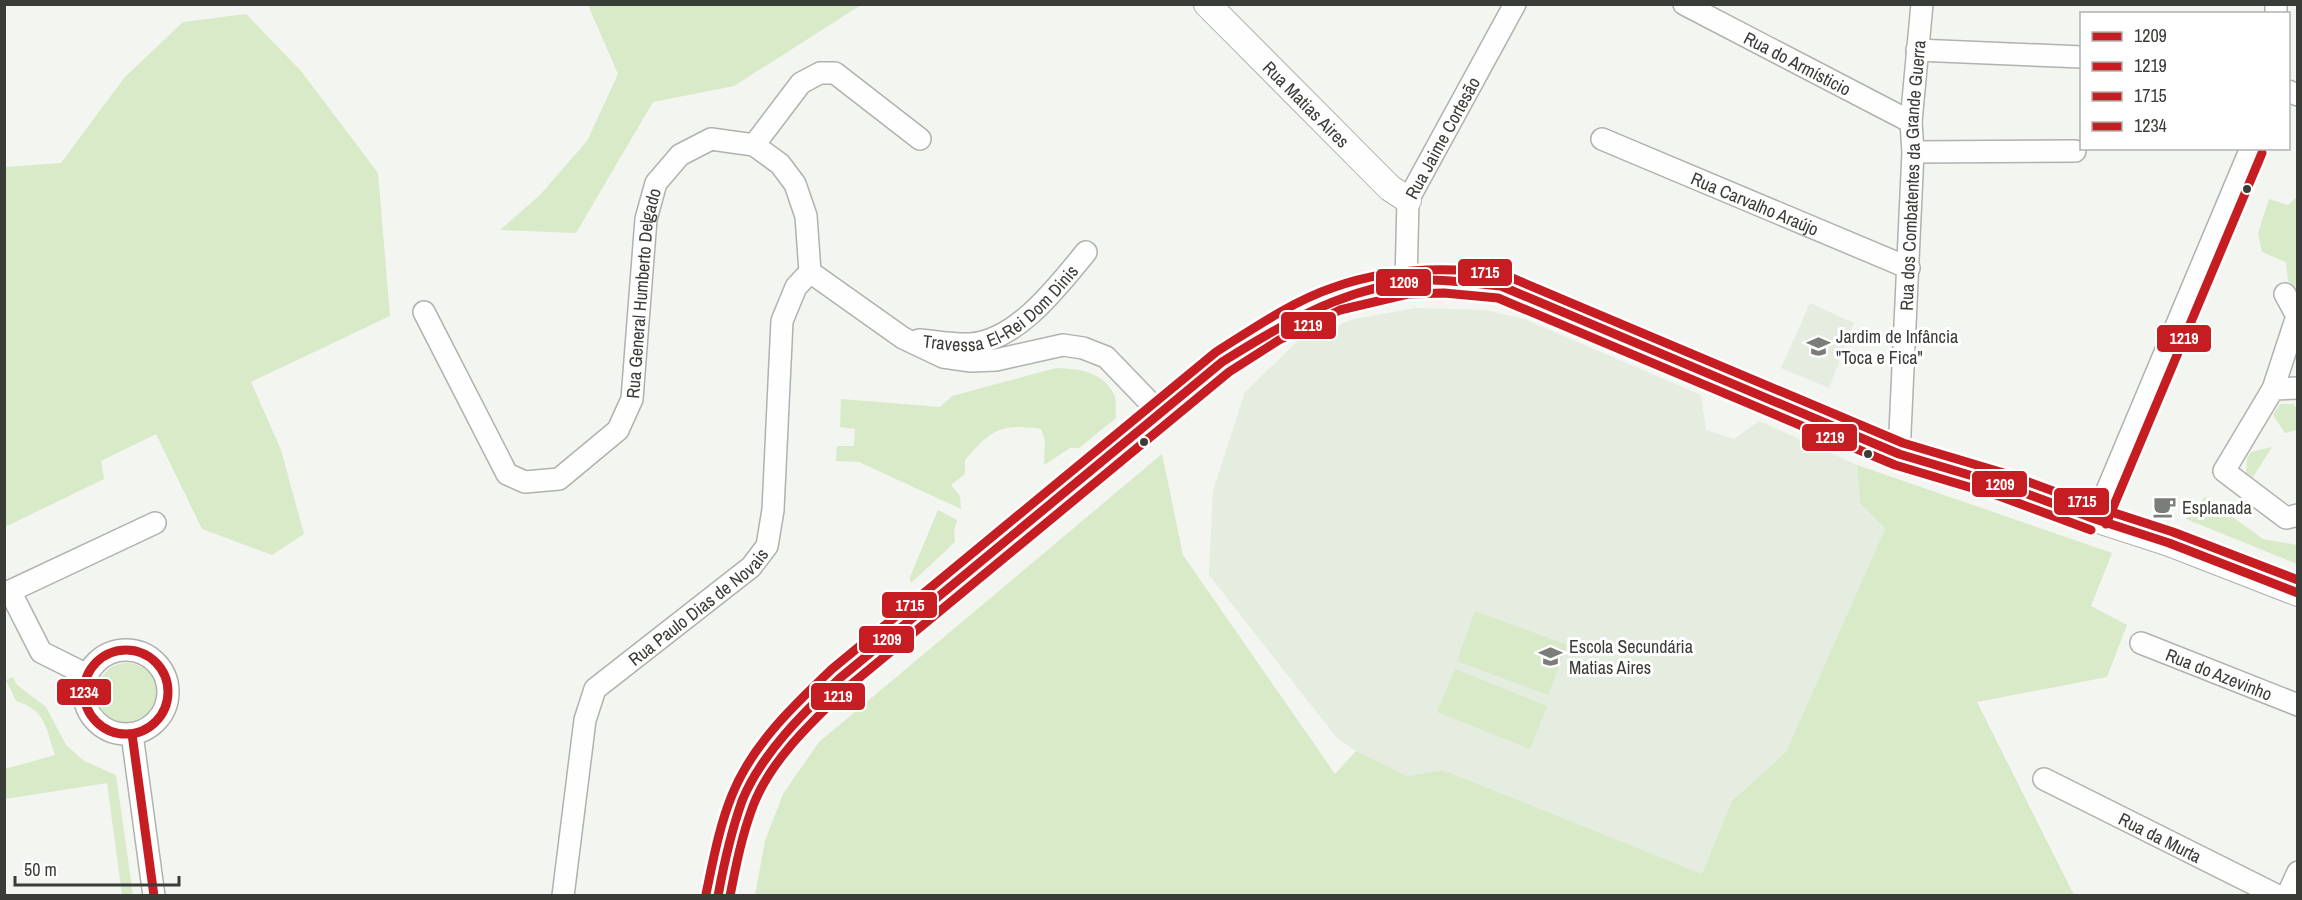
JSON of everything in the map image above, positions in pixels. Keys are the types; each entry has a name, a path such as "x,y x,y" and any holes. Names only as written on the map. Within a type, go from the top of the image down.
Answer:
{"street":[{"name":"Rua Matias Aires","path":"1207,4 1390,188 1408,200"},
{"name":"Rua Jaime Cortesão","path":"1406,282 1408,200 1515,4"},
{"name":"Rua do Armísticio","path":"1684,4 1911,122"},
{"name":"Rua dos Combatentes da Grande Guerra","path":"1899,454 1909,268 1913,152 1911,122 1922,4"},
{"path":"1917,50 2080,57"},
{"path":"754,145 801,83 820,73 835,73 920,139"},
{"name":"Rua General Humberto Delgado","path":"424,312 507,474 525,482 559,479 618,430 632,399 646,219 656,183 680,155 711,139 754,145 780,164 795,184 806,216 810,272"},
{"name":"Rua Carvalho Araújo","path":"1602,139 1909,268"},
{"path":"2095,519 2250,150"},
{"path":"1913,152 2075,151"},
{"name":"Travessa El-Rei Dom Dinis","path":"903,338 970,344 1011,329 1031,314 1057,288 1086,252"},
{"path":"810,272 903,338 943,357 970,361 996,360 1063,345 1083,348 1106,357 1160,412"},
{"name":"Rua Paulo Dias de Novais","path":"563,896 585,720 595,689 751,567 767,546 773,510 782,321 796,286 810,272"},
{"path":"718,896 727,849 743,799 765,761 795,721 840,678 1222,362 1273,330 1336,299 1406,282 1444,281 1501,286 1899,454 2003,485 2169,543 2298,592"},
{"path":"2285,294 2297,316 2273,389 2224,471 2286,518 2298,516"},
{"path":"2273,389 2298,388"},
{"path":"87,675 41,652 7,593 154,523"},
{"name":"Rua do Azevinho","path":"2141,643 2298,705"},
{"path":"125,649 141,652 154,660 164,673 168,688 166,705 159,718 147,729 132,734 119,734 106,730 88,712 84,700 87,675 96,662 109,653 125,649"},
{"path":"132,734 154,896"},
{"name":"Rua da Murta","path":"2044,779 2278,896"},
{"path":"2287,896 2298,872"}],"shaded area":[{"name":"Jardim de Infância \"Toca e Fica\"","path":"1810,303 1854,323 1829,388 1781,368"},
{"name":"Escola Secundária Matias Aires","path":"1416,308 1485,310 1524,319 1701,395 1706,430 1734,439 1759,421 1857,465 1860,503 1885,529 1786,752 1732,801 1702,874 1443,770 1407,776 1360,754 1337,738 1209,575 1213,491 1245,392 1297,342 1354,319"}],"green space":[{"path":"588,5 861,5 734,86 653,102 576,233 500,230 540,195 587,141 618,74"},
{"path":"246,14 301,71 378,173 390,316 251,382 281,450 304,534 272,555 202,529 156,434 101,461 104,479 7,526 4,522 5,167 61,163 124,78 183,22"},
{"path":"2297,197 2297,288 2288,281 2286,262 2262,252 2258,233 2269,199 2288,205"},
{"path":"1056,368 1089,373 1103,380 1115,396 1116,418 1079,448 1070,448 1044,465 1045,441 1041,429 1006,428 990,435 965,460 965,474 951,485 960,496 961,509 859,462 836,461 837,446 854,446 855,429 840,427 841,399 940,407 952,396"},
{"path":"2280,404 2293,404 2297,409 2297,430 2285,433 2273,415"},
{"path":"2272,447 2253,477 2246,473 2247,459 2251,452"},
{"path":"1162,454 1183,555 1335,774 1356,751 1407,776 1443,770 1702,874 1732,801 1786,752 1885,529 1860,503 1857,465 2112,553 2091,606 2127,625 2107,677 1977,702 2074,895 755,895 765,841 783,794 819,742"},
{"path":"2205,497 2263,539 2297,545 2297,564 2186,519"},
{"path":"938,510 957,520 954,531 955,542 911,583 910,577"},
{"path":"1475,611 1567,645 1548,695 1457,661"},
{"path":"121,663 133,663 144,668 152,676 157,693 155,705 144,718 133,723 121,723 110,718 102,710 97,699 97,687 102,676 110,668"},
{"path":"1455,669 1547,706 1530,749 1437,712"},
{"path":"13,677 17,685 46,707 66,745 84,761 116,775 133,895 122,895 107,783 5,799 5,769 55,755 47,728 39,715 33,709 16,701 6,680"}],"transit line":[{"name":"1219","path":"2106,524 2262,153"},
{"name":"1715","path":"706,894 723,819 740,777 775,727 832,669 1216,352 1302,300 1332,288 1374,276 1440,270 1505,275 1903,443 2007,474 2173,532 2298,580"},
{"name":"1209","path":"718,896 734,824 750,784 772,750 812,705 840,678 1222,362 1309,312 1355,294 1405,282 1441,280 1501,286 1899,454 2003,485 2169,543 2298,593"},
{"name":"1219","path":"730,896 746,828 761,789 794,742 848,687 1229,372 1279,340 1340,310 1408,294 1444,293 1498,298 1895,465 1999,496 2091,530"},
{"name":"1234","path":"126,650 142,653 156,662 165,676 168,692 165,708 156,722 142,731 126,734 110,731 96,722 87,708 84,692 87,676 96,662 110,653 126,650"},
{"name":"1234","path":"132,734 154,896"}],"place":[{"name":"Jardim de Infância \"Toca e Fica\"","path":"1818,346"},
{"name":"Esplanada","path":"2164,507"},
{"name":"Escola Secundária Matias Aires","path":"1551,656"}]}
